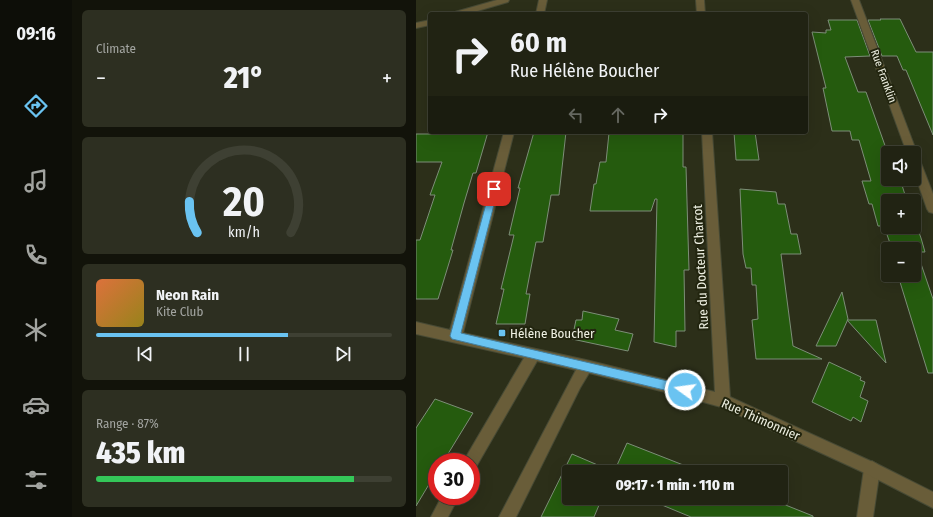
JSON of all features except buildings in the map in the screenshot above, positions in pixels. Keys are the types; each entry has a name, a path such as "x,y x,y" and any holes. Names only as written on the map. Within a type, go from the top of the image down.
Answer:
{"street":[{"path":"465,12 505,0"},
{"path":"541,12 544,0"},
{"path":"700,0 701,12"},
{"name":"Rue Franklin","path":"857,3 909,146"},
{"path":"416,26 428,23"},
{"path":"455,336 508,134"},
{"name":"Rue du Docteur Charcot","path":"707,134 723,401"},
{"path":"921,177 933,209"},
{"name":"Rue Thimonnier","path":"416,328 586,366 685,390 723,401 872,469 933,500"},
{"path":"476,453 534,354"},
{"path":"507,517 575,383 586,366"},
{"path":"864,517 872,469"},
{"path":"439,517 446,505"}],"place":[{"name":"Hélène Boucher","path":"502,333"}],"route":[{"path":"494,189 455,336 685,390"}]}
